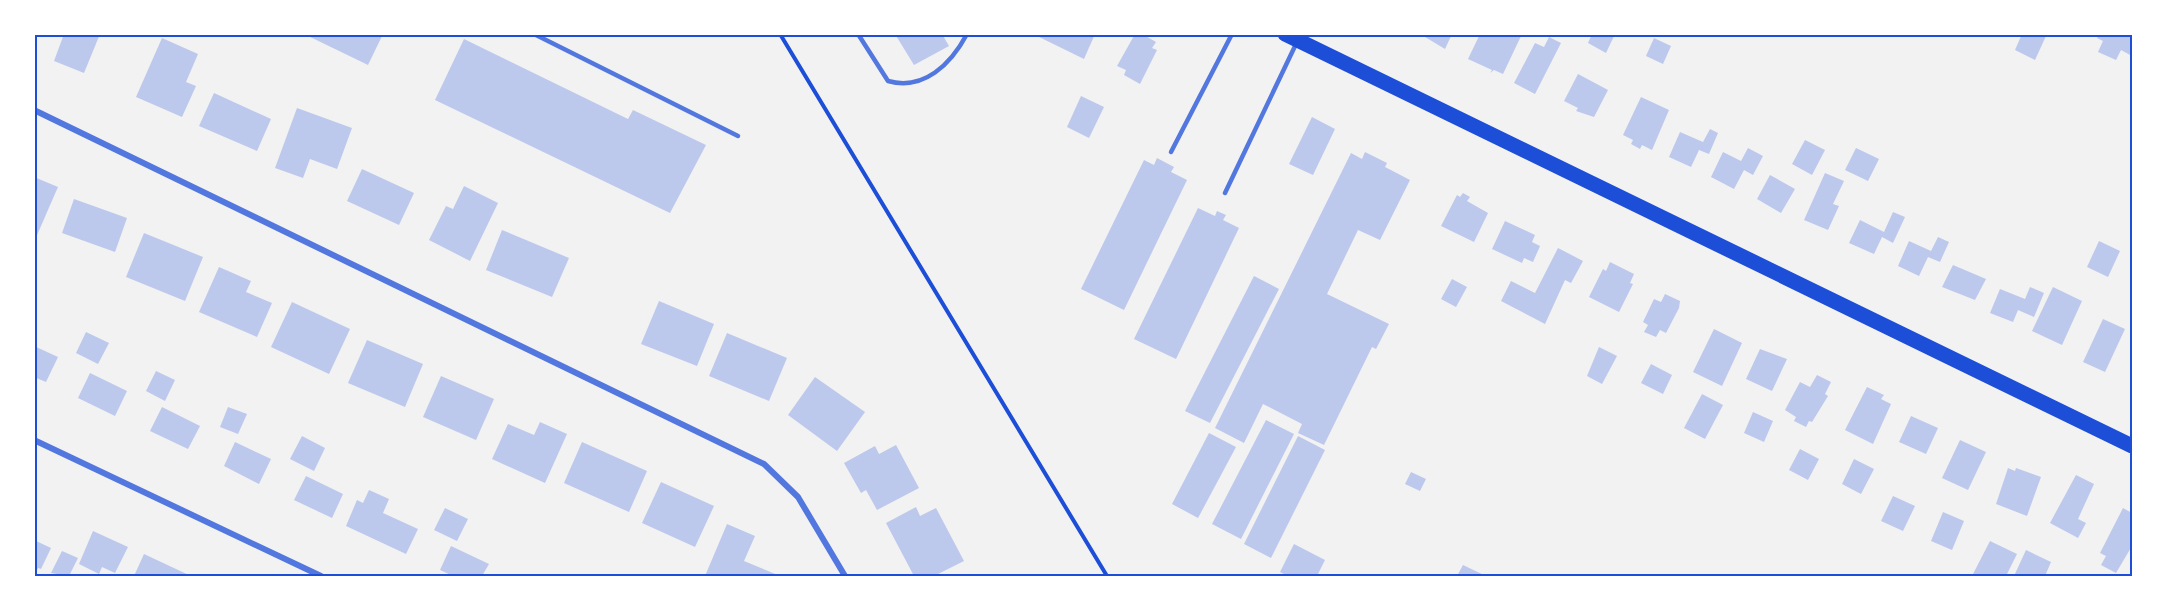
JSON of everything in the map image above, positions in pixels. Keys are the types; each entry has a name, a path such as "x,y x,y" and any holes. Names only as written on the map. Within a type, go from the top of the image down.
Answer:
{"main road":[{"path":"1291,38 2133,446"}],"street":[{"path":"34,110 764,464 798,497 845,576"},
{"path":"34,440 321,576"}],"lane":[{"path":"534,34 738,136"},
{"path":"858,34 888,81 899,84 912,83 936,73 954,57 967,34"},
{"path":"1171,152 1232,34"},
{"path":"1225,193 1291,38"}],"path":[{"path":"780,34 1107,576"}],"building":[{"path":"64,34 100,34 84,73 54,61"},
{"path":"304,34 383,34 368,65"},
{"path":"895,34 942,34 949,46 914,65"},
{"path":"1033,34 1095,34 1084,59"},
{"path":"1135,34 1142,34 1156,42 1152,48 1157,50 1140,84 1124,75 1126,70 1117,66"},
{"path":"1420,34 1452,34 1445,49"},
{"path":"1480,34 1522,34 1503,74 1494,70 1490,73 1492,70 1468,59"},
{"path":"1592,34 1615,34 1606,53 1588,43"},
{"path":"2022,34 2046,36 2035,60 2015,50"},
{"path":"2099,34 2132,34 2132,56 2121,50 2116,60 2098,52 2103,41 2097,38"},
{"path":"1549,37 1561,43 1535,94 1514,83 1535,43 1544,47"},
{"path":"162,38 198,54 186,82 196,86 182,117 136,97"},
{"path":"1654,38 1671,46 1663,64 1646,56"},
{"path":"464,39 628,119 633,110 706,145 670,213 435,100"},
{"path":"1578,74 1608,90 1594,117 1576,111 1578,108 1564,101"},
{"path":"214,93 271,119 257,151 199,126"},
{"path":"1081,96 1104,107 1089,138 1067,127"},
{"path":"1641,97 1669,110 1652,150 1642,145 1640,149 1631,144 1633,140 1623,135"},
{"path":"297,108 352,128 337,169 310,159 303,178 275,168"},
{"path":"1312,117 1335,129 1313,175 1289,164"},
{"path":"1710,129 1718,133 1709,154 1699,150 1691,167 1669,157 1680,132 1703,142"},
{"path":"1805,140 1825,150 1812,175 1792,164"},
{"path":"1748,148 1763,156 1753,175 1744,170 1734,189 1711,177 1723,152 1741,161"},
{"path":"1856,148 1879,159 1868,181 1845,170"},
{"path":"1365,152 1387,163 1385,167 1410,180 1380,240 1358,230 1327,294 1389,324 1376,349 1372,347 1324,445 1298,433 1302,424 1263,404 1244,443 1215,428 1351,153 1362,159"},
{"path":"1157,158 1174,167 1171,172 1187,180 1124,310 1081,289 1144,160 1154,165"},
{"path":"362,169 414,193 399,225 347,201"},
{"path":"1825,173 1844,181 1833,204 1839,206 1828,230 1804,220"},
{"path":"1770,175 1795,189 1781,213 1757,199"},
{"path":"34,177 58,187 34,242"},
{"path":"464,186 498,203 470,261 429,240 446,206 453,209"},
{"path":"1463,193 1470,197 1467,201 1488,213 1474,242 1441,226 1457,195 1460,197"},
{"path":"74,199 127,218 115,252 62,233"},
{"path":"1198,208 1215,216 1217,211 1226,215 1223,220 1239,228 1176,359 1134,339"},
{"path":"1893,212 1905,217 1893,243 1882,237 1874,254 1849,243 1860,220 1884,232"},
{"path":"1505,221 1535,235 1532,242 1540,246 1533,262 1524,258 1522,263 1492,249"},
{"path":"502,230 569,258 552,297 486,270"},
{"path":"144,233 203,257 185,301 126,277"},
{"path":"1938,237 1949,242 1940,262 1928,257 1919,276 1898,266 1909,241 1931,251"},
{"path":"2099,241 2120,251 2108,277 2087,267"},
{"path":"1558,248 1583,261 1571,283 1565,280 1545,324 1501,301 1511,281 1535,293"},
{"path":"1610,262 1634,274 1630,283 1633,284 1619,312 1589,297 1603,269 1606,271"},
{"path":"1953,265 1986,279 1975,300 1942,287"},
{"path":"219,267 251,281 246,292 272,303 257,337 199,312"},
{"path":"1254,276 1279,289 1210,423 1185,411"},
{"path":"1452,279 1467,287 1456,307 1441,299"},
{"path":"2030,287 2044,293 2034,317 2018,310 2013,322 1990,313 2000,289 2025,299"},
{"path":"2053,287 2082,301 2062,345 2032,331"},
{"path":"1665,294 1680,301 1679,308 1666,333 1660,330 1656,337 1644,332 1648,325 1643,322 1654,299 1661,302"},
{"path":"659,301 714,324 697,366 641,344"},
{"path":"292,302 350,329 329,374 271,347"},
{"path":"2103,319 2125,329 2105,372 2083,362"},
{"path":"1714,329 1742,343 1722,386 1693,372"},
{"path":"86,332 109,343 98,364 76,353"},
{"path":"727,333 787,358 769,401 709,376"},
{"path":"367,340 423,364 405,407 348,383"},
{"path":"34,346 58,357 46,382 34,377"},
{"path":"1599,347 1617,356 1602,384 1587,376"},
{"path":"1760,349 1787,359 1772,391 1746,379"},
{"path":"1651,364 1672,375 1663,394 1641,383"},
{"path":"156,371 175,380 165,401 146,391"},
{"path":"90,373 127,391 115,416 78,398"},
{"path":"1817,375 1831,382 1825,394 1828,396 1812,422 1809,421 1806,427 1794,421 1796,417 1785,410 1800,382 1810,387"},
{"path":"441,376 494,399 476,440 423,417"},
{"path":"815,377 865,412 837,451 788,415"},
{"path":"1867,387 1884,395 1881,399 1891,404 1873,444 1845,430"},
{"path":"1702,394 1723,405 1705,439 1684,428"},
{"path":"162,407 200,426 188,449 150,431"},
{"path":"228,407 247,414 238,434 220,427"},
{"path":"1753,412 1773,421 1764,442 1744,433"},
{"path":"1911,416 1938,428 1926,454 1899,442"},
{"path":"1266,420 1294,434 1241,539 1212,524"},
{"path":"540,422 567,434 545,483 492,459 508,424 534,435"},
{"path":"1209,433 1236,447 1198,518 1172,504"},
{"path":"302,436 325,448 314,471 290,459"},
{"path":"1298,436 1325,450 1271,558 1244,544"},
{"path":"1960,440 1986,452 1968,490 1942,478"},
{"path":"235,442 271,459 259,484 224,466"},
{"path":"582,442 647,471 629,512 564,483"},
{"path":"896,445 919,488 877,510 866,490 861,493 844,463 875,446 879,454"},
{"path":"1800,449 1819,459 1808,480 1789,470"},
{"path":"1854,459 1874,469 1861,494 1842,484"},
{"path":"2008,468 2015,471 2016,468 2041,477 2027,516 1996,504"},
{"path":"1411,472 1426,479 1420,491 1405,484"},
{"path":"2076,475 2094,484 2078,519 2086,523 2078,538 2050,523"},
{"path":"306,476 343,494 332,518 294,500"},
{"path":"661,482 714,506 695,547 642,523"},
{"path":"369,490 389,499 383,513 418,529 406,554 346,526 357,500 363,503"},
{"path":"1893,496 1915,506 1903,531 1881,521"},
{"path":"916,507 920,516 936,508 964,561 934,576 914,576 886,523"},
{"path":"445,508 468,519 457,541 434,530"},
{"path":"2123,508 2132,513 2132,546 2116,573 2101,565 2106,556 2100,553"},
{"path":"1943,512 1964,521 1952,550 1931,541"},
{"path":"727,524 755,536 744,561 780,576 705,576"},
{"path":"93,531 128,547 115,573 102,567 99,574 79,564"},
{"path":"34,540 51,548 41,569 38,568 34,576"},
{"path":"1990,541 2017,554 2006,576 1972,576"},
{"path":"1294,544 1325,560 1317,576 1288,576 1280,572"},
{"path":"451,546 489,564 482,576 453,576 440,570"},
{"path":"2026,550 2051,562 2045,576 2014,576"},
{"path":"62,551 78,558 69,576 51,573"},
{"path":"144,554 191,576 134,576"},
{"path":"1463,565 1486,576 1457,576"}]}
